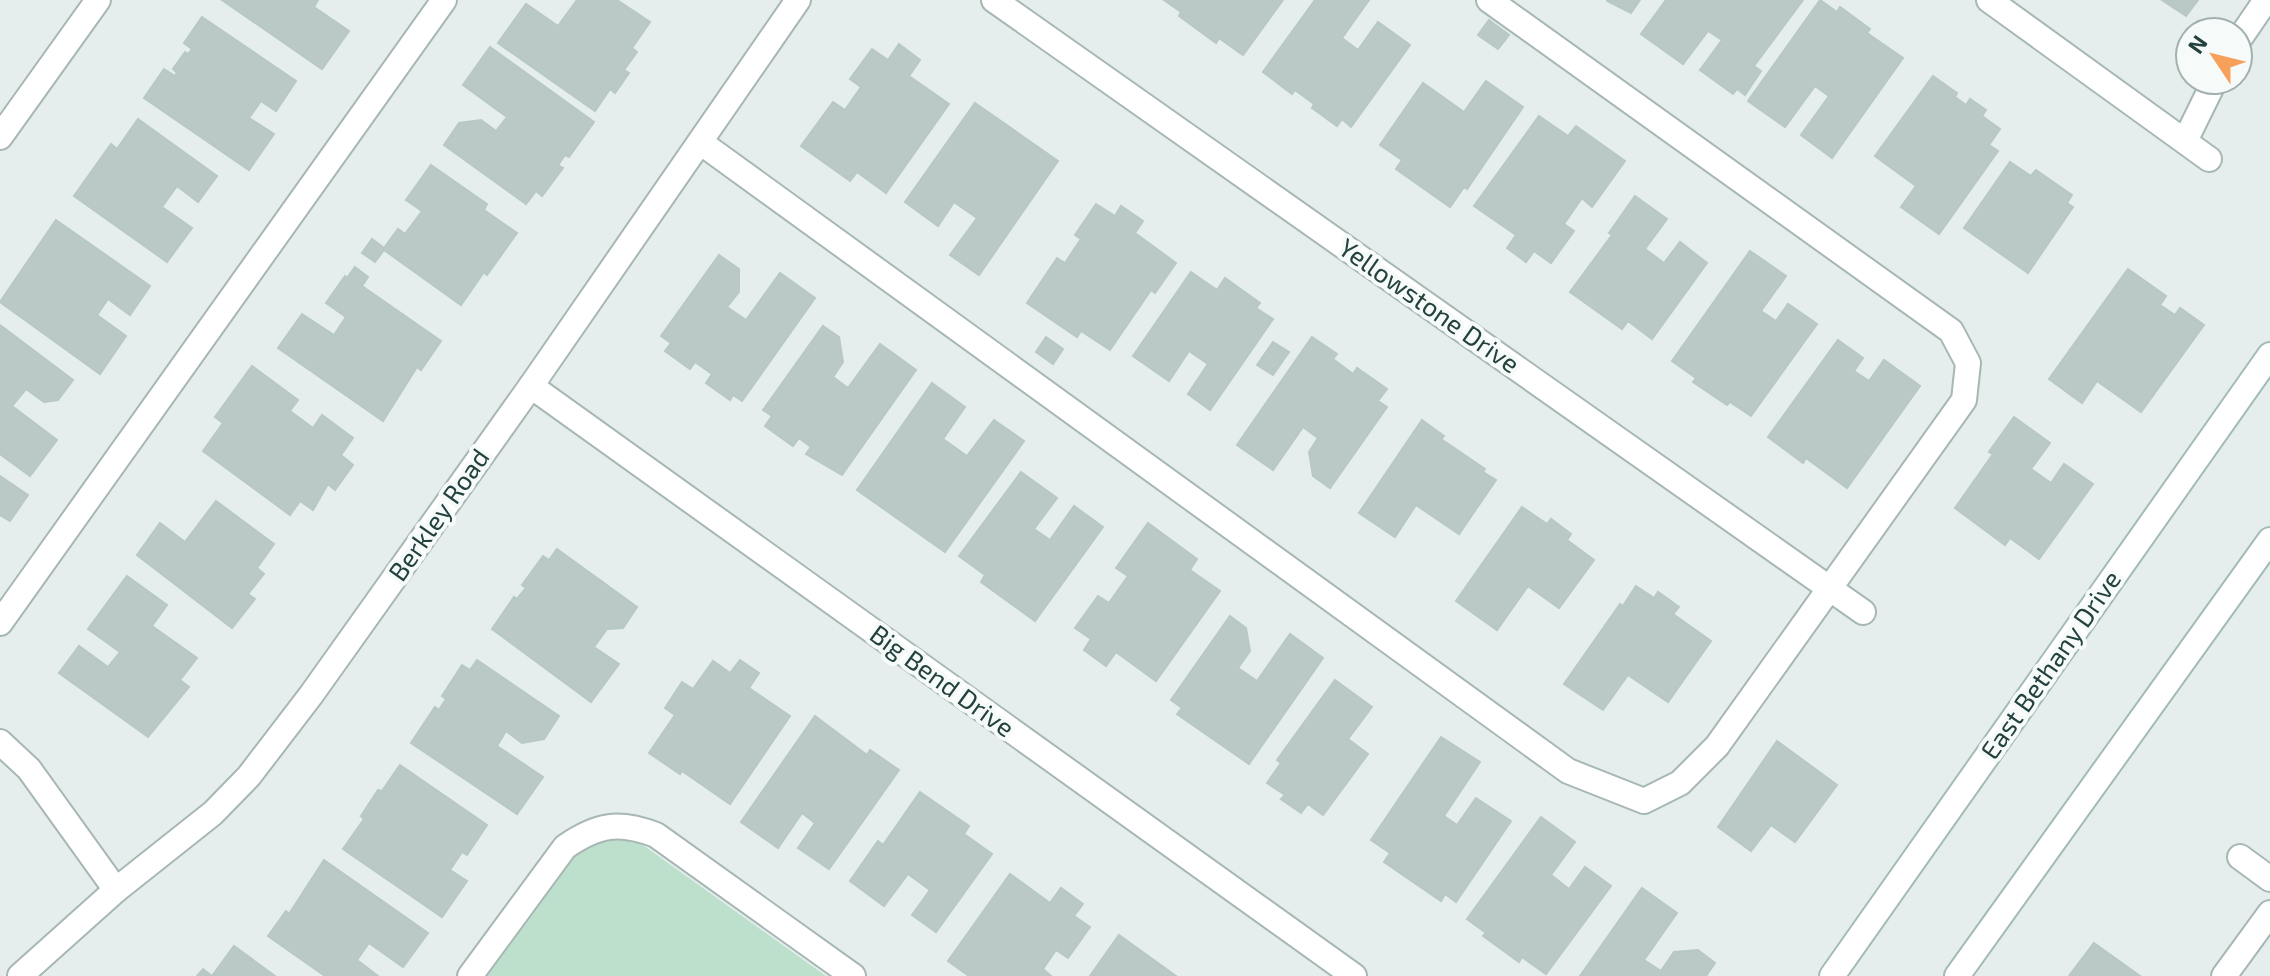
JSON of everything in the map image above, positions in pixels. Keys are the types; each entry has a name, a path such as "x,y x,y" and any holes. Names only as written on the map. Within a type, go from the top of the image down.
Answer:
{"street":[{"path":"0,137 98,0"},
{"path":"0,623 444,0"},
{"name":"Berkley Road","path":"20,976 116,890 213,813 249,776 311,695 531,386 798,0"},
{"name":"Yellowstone Drive","path":"994,0 1863,612"},
{"path":"700,142 1568,771 1644,801 1680,783 1717,746 1964,400 1968,363 1951,331 1489,0"},
{"path":"1989,0 2209,159"},
{"path":"2254,18 2266,0"},
{"path":"2185,141 2207,96"},
{"name":"East Bethany Drive","path":"1832,976 2270,355"},
{"name":"Big Bend Drive","path":"531,386 1354,976"},
{"path":"1957,976 2270,540"},
{"path":"0,742 29,769 116,890"},
{"path":"470,976 565,847 585,833 609,826 633,827 656,835 853,976"},
{"path":"2240,857 2270,879"},
{"path":"2224,976 2270,913"}],"green space":[{"path":"601,815 826,976 486,976"}],"building":[{"path":"222,0 318,0 314,7 349,31 322,69"},
{"path":"577,0 617,0 650,22 632,48 637,52 624,70 629,73 615,93 610,89 595,111 498,43 526,4 558,26"},
{"path":"1164,0 1283,0 1243,55 1219,38 1216,43 1179,16 1181,12"},
{"path":"1315,0 1369,0 1342,38 1358,50 1378,22 1410,45 1351,127 1342,119 1337,126 1312,108 1314,104 1295,90 1292,94 1263,72"},
{"path":"1607,0 1640,0 1631,13 1607,1"},
{"path":"1666,0 1803,0 1754,66 1761,71 1745,95 1737,89 1733,94 1700,70 1722,40 1708,31 1683,64 1641,34"},
{"path":"1820,0 1837,12 1840,7 1870,29 1867,33 1903,58 1832,158 1801,135 1829,96 1815,86 1785,127 1748,101"},
{"path":"2162,0 2198,0 2186,16"},
{"path":"202,17 296,81 276,111 261,101 249,118 274,134 249,170 144,98 164,69 175,76 177,73 173,69 185,52 188,54 192,49 184,43"},
{"path":"1489,20 1509,35 1498,49 1478,35"},
{"path":"899,44 920,60 909,76 949,104 886,193 857,172 850,181 801,146 833,102 845,110 861,87 850,79 872,49 888,60"},
{"path":"490,47 594,122 569,157 565,155 558,165 563,168 542,196 536,191 526,204 444,145 459,123 481,120 496,131 507,117 463,85"},
{"path":"1933,76 1957,93 1955,97 1966,105 1970,99 1986,110 1982,116 2000,129 1989,145 1998,151 1939,234 1901,207 1916,186 1875,156"},
{"path":"1486,81 1523,107 1467,189 1464,187 1450,207 1396,169 1402,160 1380,145 1423,83 1464,112"},
{"path":"975,103 1058,161 979,275 950,255 977,218 954,202 938,226 905,202"},
{"path":"1539,116 1568,136 1576,126 1625,161 1592,207 1582,198 1564,224 1574,231 1551,263 1534,251 1526,262 1507,248 1516,235 1474,206"},
{"path":"138,119 217,176 198,202 177,186 162,207 192,228 167,262 74,196 111,144 117,149"},
{"path":"2010,162 2031,176 2036,170 2072,195 2067,203 2073,207 2028,273 1964,228"},
{"path":"431,165 487,204 484,210 517,233 461,305 384,250 375,262 362,253 372,239 384,248 398,229 405,234 422,211 406,200"},
{"path":"1635,196 1667,219 1645,249 1664,263 1680,242 1707,263 1652,339 1628,321 1622,329 1570,292 1612,235 1609,233"},
{"path":"1096,204 1115,216 1121,206 1143,221 1135,233 1176,263 1155,293 1151,290 1110,350 1081,331 1077,337 1027,303 1057,258 1065,263 1081,239 1075,235"},
{"path":"56,220 150,286 130,315 108,299 97,315 126,336 100,374 0,302"},
{"path":"1750,251 1786,276 1761,311 1776,321 1788,304 1817,324 1751,416 1730,402 1727,405 1693,382 1696,378 1672,361"},
{"path":"719,255 739,269 739,292 727,307 746,320 780,273 815,298 742,401 733,395 730,400 706,383 712,374 695,362 690,369 665,351 671,343 661,336"},
{"path":"355,267 368,277 362,286 441,341 421,370 417,367 383,421 278,348 302,314 334,335 346,317 326,303"},
{"path":"2128,269 2166,296 2160,305 2175,315 2180,308 2204,325 2141,412 2097,381 2082,403 2049,379"},
{"path":"1191,272 1217,290 1225,278 1260,303 1256,308 1273,319 1210,410 1188,394 1208,364 1189,351 1169,381 1133,356"},
{"path":"0,325 73,380 58,400 44,402 26,389 12,406 57,440 30,476 0,454"},
{"path":"823,326 839,337 843,362 833,377 848,388 880,344 916,370 842,475 806,454 811,447 799,438 793,446 765,426 772,416 763,410"},
{"path":"1046,337 1063,349 1053,364 1036,352"},
{"path":"1312,337 1337,354 1333,359 1353,374 1357,368 1387,389 1378,401 1387,407 1330,488 1313,476 1309,452 1318,438 1303,427 1273,470 1237,445"},
{"path":"1838,340 1863,358 1854,371 1869,381 1884,360 1920,386 1847,488 1806,458 1803,463 1768,437"},
{"path":"1273,342 1289,352 1273,375 1257,365"},
{"path":"252,366 298,400 290,411 313,428 322,415 353,438 341,455 353,465 335,490 328,484 313,510 300,501 290,515 203,451 223,423 215,417"},
{"path":"932,383 965,407 943,439 967,456 994,420 1024,441 945,552 857,490"},
{"path":"2014,417 2050,443 2031,469 2051,483 2064,464 2093,484 2039,559 2010,538 2005,545 1955,508 1993,454 1989,452"},
{"path":"1422,420 1444,436 1441,439 1496,480 1459,534 1416,505 1395,537 1359,513"},
{"path":"1021,472 1057,498 1034,529 1050,540 1074,506 1103,527 1035,621 981,582 985,575 959,556"},
{"path":"0,476 28,495 10,521 0,515"},
{"path":"216,501 274,544 257,568 264,574 248,594 255,599 232,628 137,555 160,523 185,542"},
{"path":"1522,507 1547,524 1551,519 1571,534 1567,540 1594,560 1559,608 1528,586 1497,630 1456,601"},
{"path":"1148,523 1197,559 1190,570 1220,591 1156,681 1116,652 1106,666 1084,650 1091,639 1075,628 1098,596 1109,603 1128,576 1116,568"},
{"path":"557,549 637,607 623,628 607,629 594,647 619,664 591,702 492,629 514,597 517,599 526,588 522,585 543,556 549,560"},
{"path":"127,576 167,605 152,626 197,658 180,680 189,687 148,737 59,673 79,646 108,667 120,652 88,629"},
{"path":"1636,586 1654,598 1658,592 1679,607 1673,614 1711,641 1668,702 1628,675 1603,710 1564,684"},
{"path":"1230,616 1246,628 1250,651 1238,668 1257,681 1290,634 1323,658 1249,764 1177,714 1182,708 1171,700"},
{"path":"477,660 559,716 544,739 522,743 506,731 497,746 543,777 517,814 411,743 435,707 439,710 446,699 442,696 462,665 470,670"},
{"path":"740,660 759,673 749,688 790,716 730,804 649,753 675,715 665,708 682,682 693,689 713,661 730,673"},
{"path":"1335,680 1372,707 1348,739 1368,754 1323,815 1308,804 1301,813 1281,799 1285,795 1267,783 1281,763 1277,760"},
{"path":"815,716 867,755 870,750 899,770 829,869 798,848 815,823 802,813 778,848 741,822"},
{"path":"1441,737 1480,762 1444,816 1457,825 1476,798 1511,821 1456,902 1445,894 1441,901 1384,862 1390,853 1371,840"},
{"path":"1777,741 1837,785 1795,842 1771,825 1751,851 1718,827"},
{"path":"400,765 487,825 467,855 462,852 450,870 467,881 442,917 343,849 364,819 361,816 378,790 382,791"},
{"path":"920,792 969,826 964,834 992,854 936,932 912,915 930,890 908,874 884,906 850,881 878,841 883,845"},
{"path":"1541,817 1575,842 1551,875 1569,889 1585,867 1611,886 1546,974 1522,957 1519,962 1483,936 1486,933 1467,919"},
{"path":"324,860 428,933 403,967 369,943 357,960 378,976 325,976 268,936 286,911 289,914"},
{"path":"1010,874 1050,903 1061,888 1083,904 1074,916 1090,927 1068,958 1056,950 1043,969 1051,976 969,976 948,961"},
{"path":"1642,888 1677,913 1644,960 1661,971 1674,952 1698,950 1715,963 1706,976 1580,976"},
{"path":"1119,935 1176,976 1090,976"},
{"path":"2094,943 2140,976 2069,976"},
{"path":"234,946 275,976 212,976"},
{"path":"203,969 212,976 197,976"}]}
